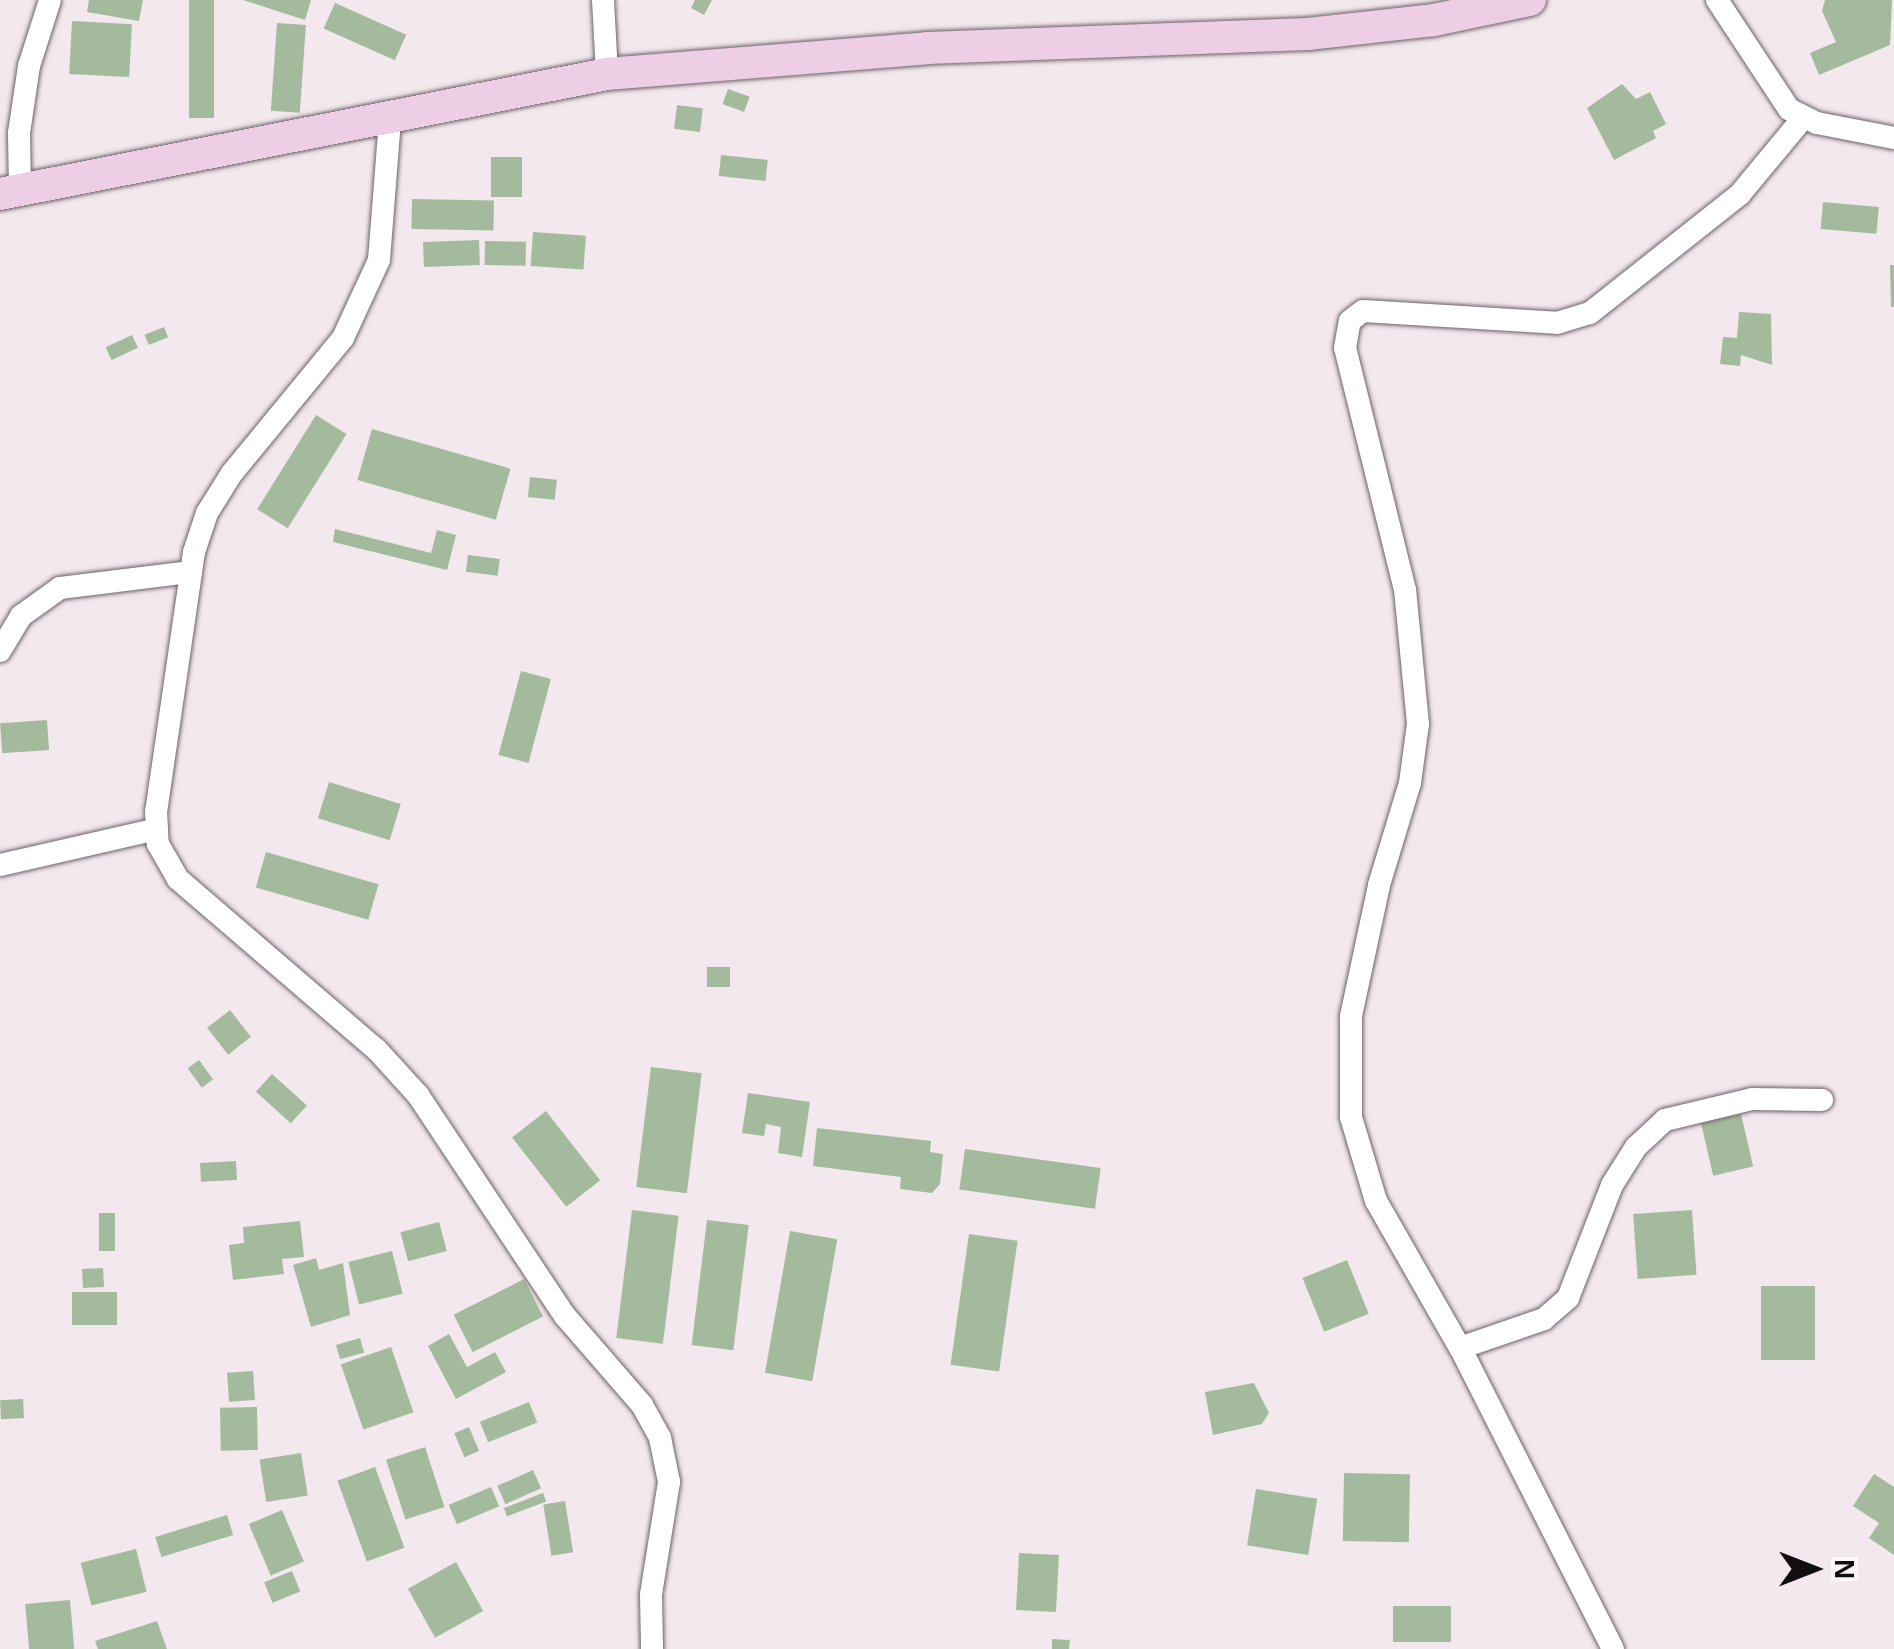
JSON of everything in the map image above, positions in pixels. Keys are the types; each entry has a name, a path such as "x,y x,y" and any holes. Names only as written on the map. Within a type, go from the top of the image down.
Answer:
{"main road":[{"path":"10,192 390,120 607,74 927,48 1308,34 1434,20 1530,0"}],"street":[{"path":"10,192 29,66 50,0"},
{"path":"603,0 607,74"},
{"path":"1717,0 1789,109 1803,118 1894,138"},
{"path":"1613,1649 1460,1348 1376,1200 1351,1117 1352,1016 1379,886 1410,783 1418,724 1404,590 1386,500 1350,386 1350,322 1363,310 1557,322 1590,313 1740,194 1803,118"},
{"path":"390,120 380,260 344,338 207,513 191,572 157,829 178,880 377,1050 418,1095 565,1316 642,1405 660,1438 669,1482 652,1595 652,1649"},
{"path":"0,651 40,596 86,581 191,572"},
{"path":"0,864 157,829"},
{"path":"1460,1348 1544,1319 1568,1298 1612,1185 1636,1147 1666,1120 1752,1099 1822,1100"}],"building":[{"path":"89,0 143,0 139,21 87,12"},
{"path":"189,0 214,0 214,118 189,118"},
{"path":"243,0 311,0 305,20"},
{"path":"695,0 712,0 704,15 691,8"},
{"path":"1825,0 1892,0 1890,45 1819,75 1810,53 1836,42 1822,11"},
{"path":"335,3 406,35 395,60 324,29"},
{"path":"72,21 132,24 129,77 69,74"},
{"path":"277,23 306,25 300,113 271,111"},
{"path":"1622,84 1636,99 1650,92 1666,124 1653,131 1656,138 1614,160 1587,108"},
{"path":"728,89 750,97 744,112 723,104"},
{"path":"677,105 703,108 700,132 674,129"},
{"path":"721,155 768,160 766,181 719,176"},
{"path":"491,157 522,157 522,197 491,197"},
{"path":"412,199 494,200 493,230 411,229"},
{"path":"1823,202 1879,207 1876,234 1821,229"},
{"path":"533,232 586,236 583,270 531,266"},
{"path":"479,240 480,265 424,267 423,242"},
{"path":"485,241 526,242 526,266 485,265"},
{"path":"1890,265 1894,265 1894,307 1891,307"},
{"path":"1739,312 1771,314 1772,365 1741,355 1740,366 1720,364 1723,337 1737,338"},
{"path":"164,327 168,337 149,345 145,335"},
{"path":"132,335 138,348 112,360 106,347"},
{"path":"316,415 347,434 288,528 257,509"},
{"path":"372,429 510,469 496,520 357,480"},
{"path":"530,477 557,480 555,500 528,497"},
{"path":"335,529 431,553 437,530 456,535 447,570 333,542"},
{"path":"468,555 500,559 498,576 466,572"},
{"path":"521,671 551,679 528,763 498,755"},
{"path":"47,720 49,750 2,753 0,723"},
{"path":"329,782 401,804 390,840 318,818"},
{"path":"266,852 378,884 368,920 256,888"},
{"path":"707,967 730,967 730,987 707,987"},
{"path":"230,1010 251,1037 228,1055 207,1028"},
{"path":"199,1060 213,1079 202,1088 188,1068"},
{"path":"651,1067 702,1073 687,1193 636,1187"},
{"path":"272,1074 307,1105 291,1123 256,1092"},
{"path":"748,1093 810,1102 802,1157 778,1153 781,1127 766,1124 764,1136 742,1133"},
{"path":"546,1111 600,1180 566,1207 512,1137"},
{"path":"1741,1114 1753,1167 1713,1176 1701,1123"},
{"path":"817,1128 931,1141 930,1152 943,1154 940,1184 932,1193 900,1189 901,1177 813,1166"},
{"path":"965,1149 1101,1168 1095,1209 959,1190"},
{"path":"236,1161 237,1180 201,1182 200,1163"},
{"path":"632,1210 679,1216 663,1344 616,1338"},
{"path":"1692,1210 1697,1275 1638,1279 1633,1214"},
{"path":"99,1213 115,1213 115,1251 99,1251"},
{"path":"707,1220 749,1225 733,1350 692,1345"},
{"path":"300,1221 304,1257 282,1259 284,1274 233,1280 229,1245 244,1243 243,1227"},
{"path":"439,1222 447,1251 408,1261 400,1232"},
{"path":"790,1231 837,1239 812,1381 765,1373"},
{"path":"969,1234 1018,1241 999,1372 951,1365"},
{"path":"392,1251 403,1294 359,1305 348,1262"},
{"path":"316,1258 319,1270 343,1263 350,1315 311,1327 293,1265"},
{"path":"1347,1260 1369,1314 1324,1332 1302,1278"},
{"path":"103,1268 104,1287 83,1288 82,1269"},
{"path":"524,1279 543,1316 473,1352 454,1315"},
{"path":"1761,1286 1815,1286 1815,1360 1761,1360"},
{"path":"72,1292 117,1292 117,1325 72,1325"},
{"path":"449,1334 467,1367 495,1352 506,1372 456,1399 428,1346"},
{"path":"360,1338 364,1352 340,1359 336,1345"},
{"path":"391,1347 413,1412 363,1429 341,1364"},
{"path":"253,1371 255,1400 229,1402 227,1373"},
{"path":"1254,1383 1269,1413 1262,1424 1213,1435 1205,1392"},
{"path":"23,1399 24,1418 1,1419 0,1400"},
{"path":"529,1402 537,1422 488,1442 480,1422"},
{"path":"257,1407 258,1450 221,1451 220,1408"},
{"path":"469,1427 479,1451 464,1457 454,1433"},
{"path":"425,1447 444,1507 405,1520 386,1460"},
{"path":"301,1453 308,1495 266,1502 260,1460"},
{"path":"375,1467 404,1548 367,1561 337,1481"},
{"path":"533,1470 541,1488 506,1504 497,1486"},
{"path":"1344,1473 1410,1474 1409,1542 1343,1541"},
{"path":"1874,1474 1894,1487 1894,1555 1869,1538 1879,1523 1853,1506"},
{"path":"491,1487 499,1506 457,1524 449,1505"},
{"path":"1256,1489 1317,1499 1308,1555 1247,1545"},
{"path":"543,1493 546,1501 507,1516 504,1508"},
{"path":"565,1501 573,1552 551,1556 543,1504"},
{"path":"282,1510 304,1562 271,1576 249,1524"},
{"path":"227,1515 233,1535 161,1557 155,1537"},
{"path":"136,1549 147,1592 91,1605 81,1563"},
{"path":"1019,1553 1059,1555 1056,1612 1016,1610"},
{"path":"456,1562 483,1611 435,1638 408,1589"},
{"path":"292,1571 300,1591 272,1603 264,1582"},
{"path":"70,1600 74,1649 29,1649 25,1604"},
{"path":"1393,1606 1451,1606 1451,1642 1393,1642"},
{"path":"157,1621 167,1649 98,1649 95,1641"},
{"path":"1052,1639 1070,1640 1069,1649 1052,1649"}]}
